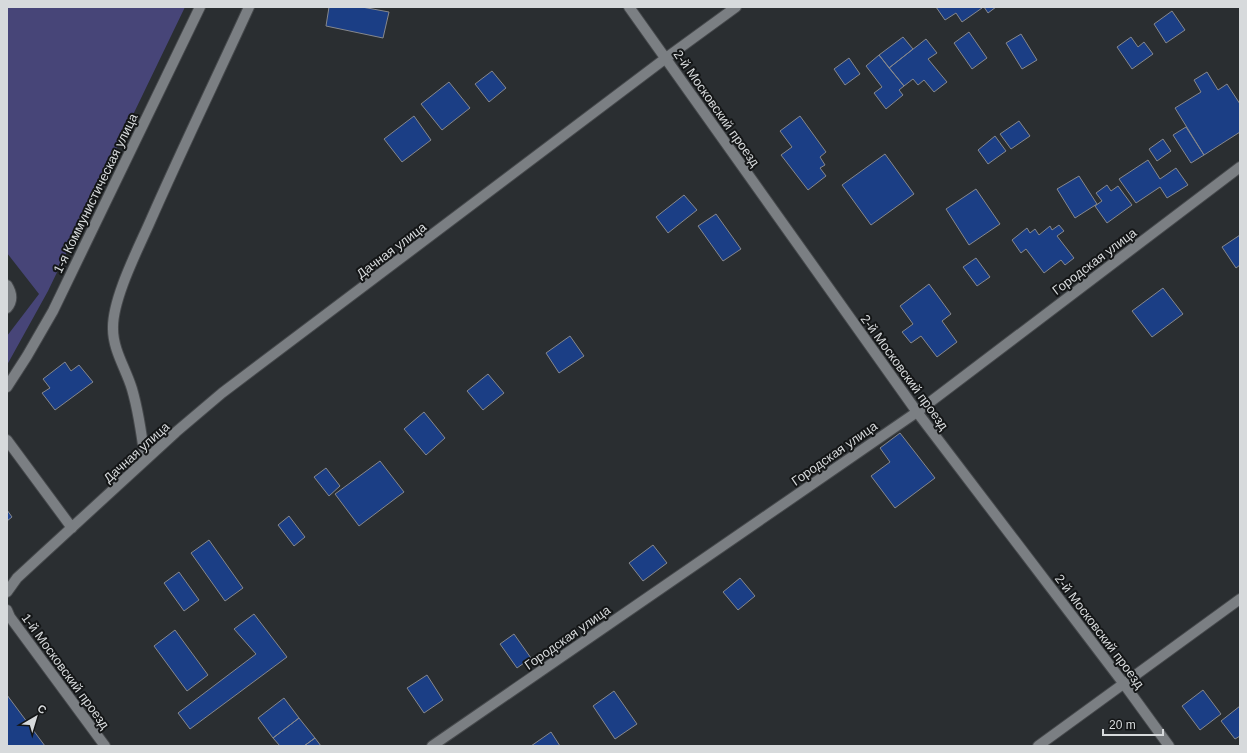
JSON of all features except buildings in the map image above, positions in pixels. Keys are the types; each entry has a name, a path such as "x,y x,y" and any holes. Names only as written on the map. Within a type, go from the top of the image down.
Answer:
{"street":[{"name":"1-я Коммунистическая улица","path":"7,387 53,311 200,7"},
{"path":"145,460 138,412 114,337 114,315 118,298 136,252 249,7"},
{"name":"2-й Московский проезд","path":"629,7 917,412 1124,684 1169,746"},
{"name":"Дачная улица","path":"72,528 201,410 666,58 736,7"},
{"name":"Городская улица","path":"432,746 917,412 1240,167"},
{"path":"7,285 11,301 7,308"},
{"path":"7,440 72,528 17,578 7,592"},
{"path":"1038,746 1240,599"},
{"name":"1-й Московский проезд","path":"8,615 105,746"}],"shaded area":[{"path":"7,7 185,7 48,291 7,365 7,336 39,294 7,253"}]}
